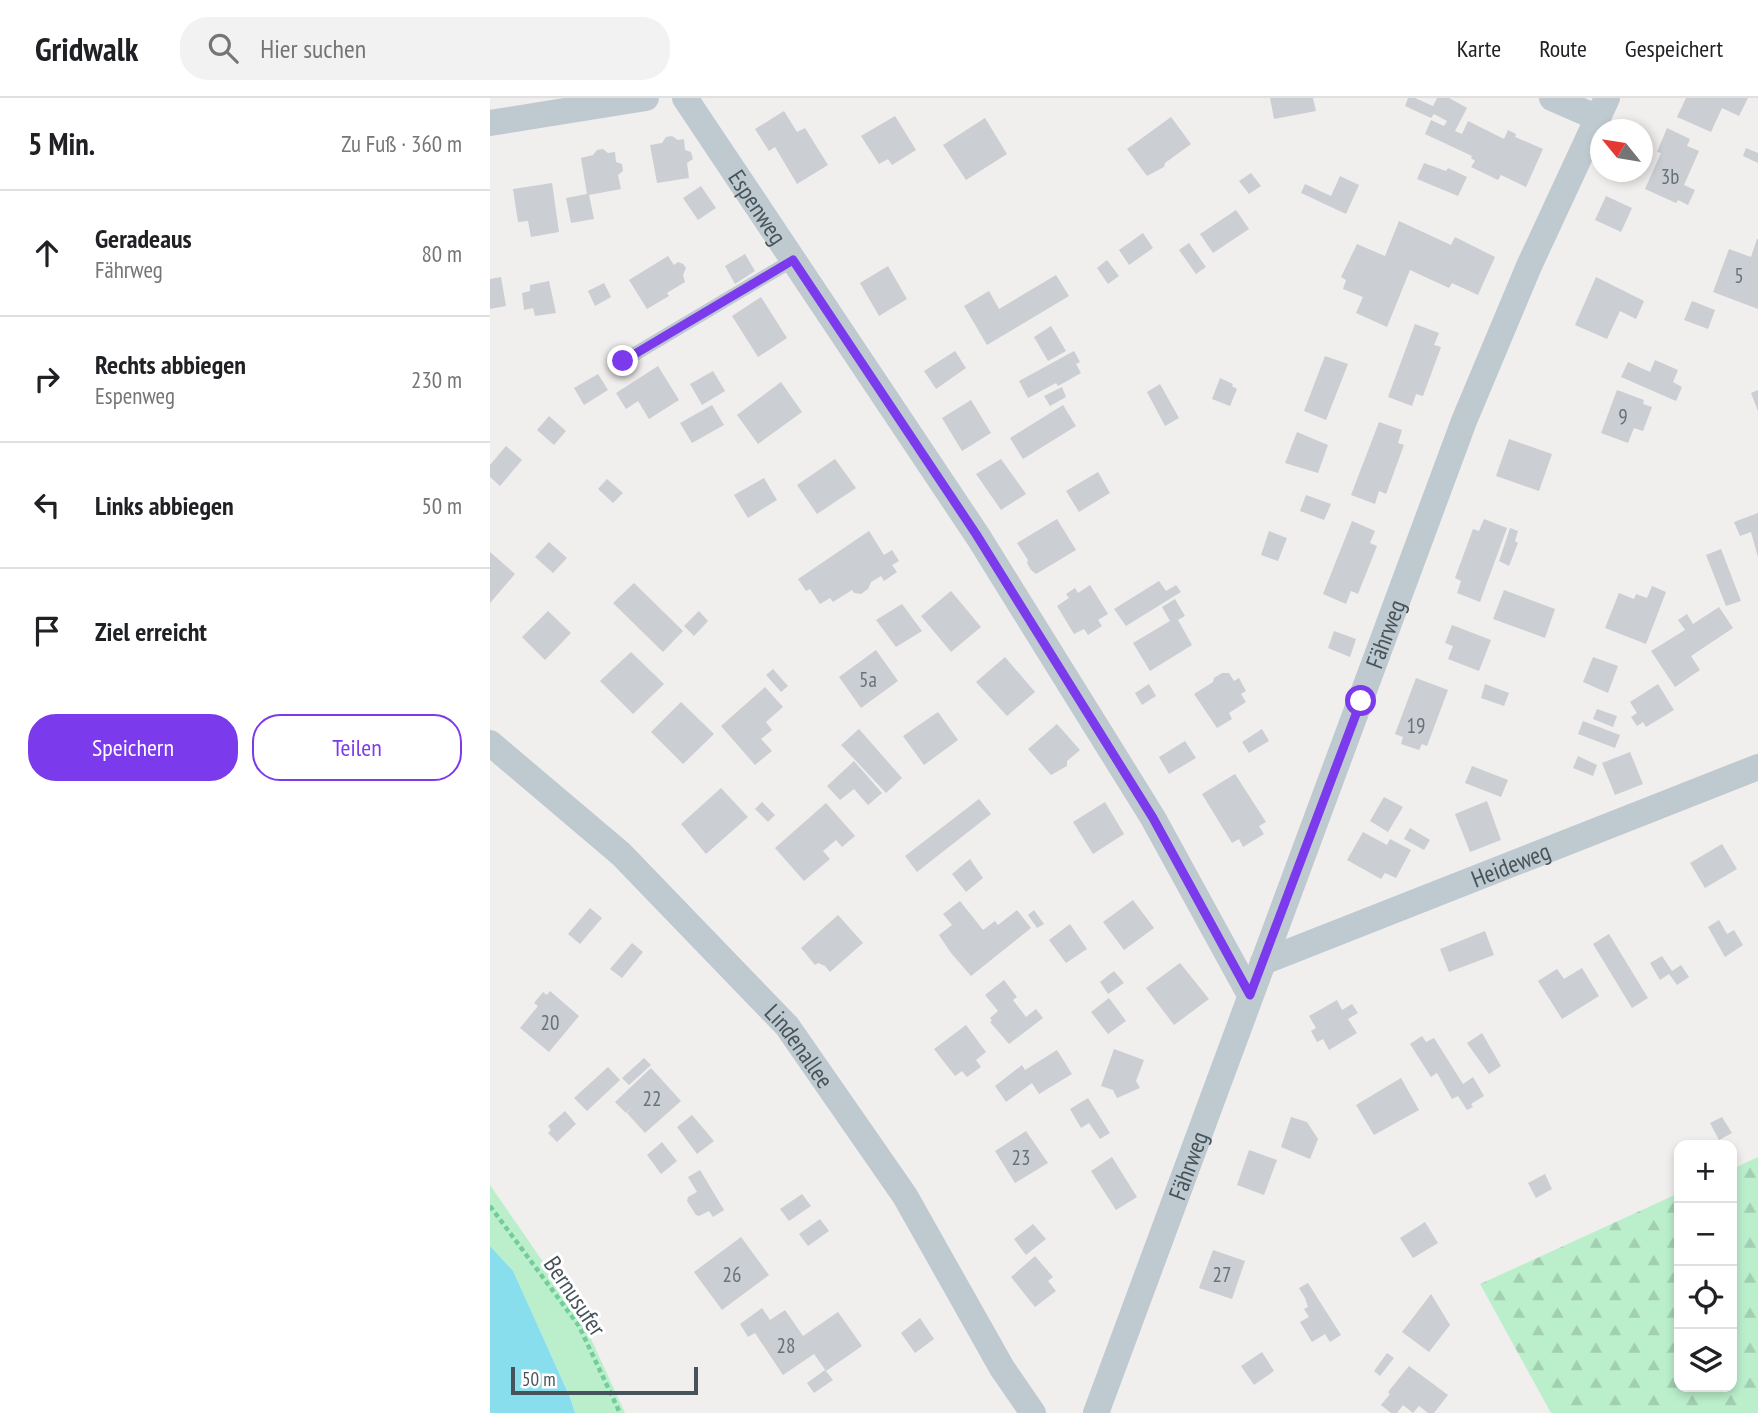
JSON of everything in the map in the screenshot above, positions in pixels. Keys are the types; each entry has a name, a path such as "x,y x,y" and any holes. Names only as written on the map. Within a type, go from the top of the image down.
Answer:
{"street":[{"path":"490,124 646,98"},
{"name":"Espenweg","path":"685,98 976,534 1153,818 1250,995"},
{"path":"1552,98 1603,108"},
{"name":"Fährweg","path":"1096,1413 1464,421 1529,266 1603,108"},
{"name":"Lindenallee","path":"490,743 621,854 788,1026 905,1196 1002,1368 1033,1413"},
{"name":"Heideweg","path":"1263,962 1758,767"}],"lane":[{"path":"623,361 793,260"}],"path":[{"name":"Bernusufer","path":"490,1206 579,1326 620,1413"}],"green space":[{"path":"1758,1157 1758,1413 1551,1413 1480,1284 1674,1195 1674,1392 1737,1392 1737,1167"},
{"path":"490,1185 581,1317 625,1413 575,1413 570,1396 513,1272 490,1246"}],"water":[{"path":"490,1246 513,1271 575,1413 490,1413"}],"building":[{"path":"1270,98 1313,98 1316,111 1274,119"},
{"path":"1408,98 1415,98 1433,106 1437,98 1449,98 1467,108 1455,131 1462,134 1468,121 1504,139 1508,130 1516,134 1515,137 1543,149 1526,187 1501,175 1498,180 1471,167 1475,161 1472,156 1425,134 1431,120 1444,126 1447,121 1434,114 1431,118 1405,106"},
{"path":"1686,98 1748,98 1739,116 1722,108 1711,132 1677,117"},
{"path":"784,111 797,132 805,128 828,165 797,184 775,147 769,151 755,129"},
{"path":"895,116 916,150 892,165 888,159 879,164 861,136"},
{"path":"1171,117 1191,144 1165,163 1164,167 1147,176 1127,149"},
{"path":"985,118 1007,154 966,180 943,145"},
{"path":"1667,128 1690,139 1687,146 1699,151 1684,185 1695,190 1688,205 1678,200 1676,203 1645,189 1648,182 1653,182 1653,171 1661,153 1657,152"},
{"path":"672,136 678,140 684,139 685,150 691,152 693,159 687,163 689,178 657,183 650,145 662,143 666,137"},
{"path":"1746,148 1758,153 1758,163 1743,156"},
{"path":"603,149 608,153 615,152 616,162 622,164 623,171 618,175 621,189 589,195 594,219 571,223 566,198 587,194 581,158"},
{"path":"1424,163 1446,171 1448,168 1467,177 1458,196 1417,179"},
{"path":"1251,173 1261,186 1249,194 1239,181"},
{"path":"1340,176 1359,185 1346,214 1301,193 1305,184 1331,196"},
{"path":"552,183 559,232 531,237 528,221 518,222 513,189"},
{"path":"701,186 716,208 698,220 683,198"},
{"path":"1606,196 1632,208 1621,232 1595,220"},
{"path":"1236,210 1249,229 1213,253 1200,234"},
{"path":"1399,221 1451,245 1455,237 1495,257 1478,295 1452,283 1449,288 1410,270 1387,327 1356,313 1363,297 1343,289 1346,280 1341,277 1357,244 1385,256"},
{"path":"1143,233 1153,248 1129,265 1119,250"},
{"path":"1757,239 1758,309 1713,292 1729,249 1751,257"},
{"path":"1189,243 1206,267 1196,274 1179,250"},
{"path":"745,254 755,271 735,284 725,266"},
{"path":"668,256 674,265 678,262 686,268 683,275 685,282 667,293 669,296 647,309 629,280"},
{"path":"1107,260 1119,276 1108,284 1097,268"},
{"path":"888,266 907,299 879,316 860,283"},
{"path":"1056,275 1069,296 987,345 964,306 989,291 999,309"},
{"path":"501,277 506,306 490,309 490,279"},
{"path":"1596,277 1644,301 1636,319 1620,311 1607,339 1575,325"},
{"path":"549,281 556,313 535,316 533,308 524,310 522,293 530,291 530,285"},
{"path":"604,283 611,297 595,306 588,291"},
{"path":"761,297 787,338 758,357 732,316"},
{"path":"1692,301 1715,310 1708,329 1684,320"},
{"path":"1415,324 1439,333 1434,345 1441,347 1423,396 1416,394 1412,406 1388,397"},
{"path":"1051,326 1066,351 1048,361 1034,337"},
{"path":"955,351 966,368 936,389 924,371"},
{"path":"1074,351 1080,362 1076,364 1081,373 1028,398 1019,381"},
{"path":"1325,356 1348,364 1326,420 1304,411"},
{"path":"1655,360 1678,370 1673,382 1682,387 1676,401 1621,377 1628,362 1650,372"},
{"path":"658,366 679,400 649,419 638,401 626,409 616,393"},
{"path":"713,371 725,391 702,405 690,384"},
{"path":"598,374 608,390 584,405 574,388"},
{"path":"1220,378 1237,389 1230,406 1212,399"},
{"path":"781,382 802,412 758,444 737,415"},
{"path":"1160,384 1179,418 1165,426 1147,392"},
{"path":"1062,387 1066,397 1050,406 1044,396"},
{"path":"1617,390 1644,400 1643,404 1652,407 1643,431 1634,428 1628,443 1601,433"},
{"path":"1758,390 1758,411 1751,393"},
{"path":"971,400 991,433 962,451 942,418"},
{"path":"712,405 724,425 692,443 680,423"},
{"path":"1063,405 1076,426 1023,459 1010,438"},
{"path":"549,416 566,431 554,445 537,430"},
{"path":"1379,422 1402,430 1398,443 1404,445 1386,494 1379,491 1375,504 1351,495"},
{"path":"1297,432 1328,445 1318,473 1285,463"},
{"path":"1509,439 1552,454 1539,491 1496,476"},
{"path":"506,446 522,460 500,486 490,477 490,465"},
{"path":"835,459 856,488 817,514 797,485"},
{"path":"1001,459 1026,494 1001,510 976,474"},
{"path":"1098,472 1110,493 1079,512 1066,491"},
{"path":"764,478 777,500 748,518 734,495"},
{"path":"607,479 623,493 613,503 598,489"},
{"path":"1306,495 1331,504 1324,520 1300,511"},
{"path":"1758,513 1758,557 1751,532 1740,536 1734,522"},
{"path":"1057,519 1076,550 1036,574 1031,570 1017,543"},
{"path":"1484,519 1507,528 1480,602 1457,593 1461,581 1455,578 1473,529 1479,531"},
{"path":"1352,521 1375,531 1370,543 1377,546 1358,594 1351,591 1346,604 1323,594"},
{"path":"1510,528 1518,531 1515,541 1518,543 1509,566 1499,561"},
{"path":"869,531 884,555 892,550 899,561 892,565 897,572 884,581 881,576 871,582 868,589 861,594 852,590 833,602 830,598 820,604 810,589 806,591 798,579"},
{"path":"1269,531 1287,538 1278,561 1261,555"},
{"path":"549,542 567,558 553,573 535,557"},
{"path":"1721,549 1741,601 1726,606 1706,555"},
{"path":"490,552 515,574 490,603"},
{"path":"1159,581 1166,591 1176,585 1181,592 1126,626 1114,609"},
{"path":"634,583 683,631 663,652 613,603"},
{"path":"1090,585 1108,614 1098,620 1102,626 1088,635 1084,629 1074,634 1057,606 1069,598 1066,594 1075,588 1078,593"},
{"path":"1652,586 1666,592 1646,644 1605,628 1619,593 1634,599 1636,594 1647,598"},
{"path":"1504,590 1555,609 1545,638 1493,619"},
{"path":"951,591 981,627 951,652 921,616"},
{"path":"1175,599 1185,616 1178,620 1192,645 1150,671 1133,643 1170,621 1162,607"},
{"path":"902,604 922,631 896,647 876,620"},
{"path":"1719,607 1733,628 1691,656 1700,670 1675,687 1651,651 1685,630 1678,620 1687,614 1693,624"},
{"path":"548,611 571,633 545,660 522,637"},
{"path":"699,611 708,621 694,636 684,626"},
{"path":"1452,625 1491,640 1479,671 1448,659 1453,646 1445,643"},
{"path":"1334,631 1356,639 1350,657 1328,648"},
{"path":"876,650 898,681 861,708 839,677"},
{"path":"631,652 664,684 633,714 600,681"},
{"path":"1005,657 1035,692 1007,716 976,682"},
{"path":"1593,657 1618,666 1608,693 1583,682"},
{"path":"773,669 788,686 781,692 766,675"},
{"path":"1222,673 1229,673 1234,681 1239,678 1246,691 1241,694 1246,702 1229,713 1232,719 1217,728 1194,694"},
{"path":"1416,678 1448,690 1427,746 1422,744 1419,750 1401,744 1403,737 1395,734"},
{"path":"1149,684 1156,696 1142,705 1135,693"},
{"path":"1485,684 1509,693 1504,706 1481,698"},
{"path":"1658,684 1674,710 1646,727 1643,722 1637,726 1631,717 1637,713 1630,702"},
{"path":"765,687 783,707 766,722 772,730 761,739 772,751 755,765 721,726"},
{"path":"681,702 714,734 683,764 651,732"},
{"path":"1597,709 1617,716 1613,727 1593,719"},
{"path":"938,712 958,740 924,765 903,736"},
{"path":"1583,721 1620,735 1615,748 1578,734"},
{"path":"1057,724 1080,750 1067,761 1067,766 1051,775 1028,749"},
{"path":"859,729 902,778 886,793 841,745"},
{"path":"1262,729 1269,741 1249,753 1242,742"},
{"path":"1185,741 1196,758 1169,774 1159,757"},
{"path":"1630,752 1643,784 1615,795 1602,763"},
{"path":"1578,756 1597,765 1593,776 1573,768"},
{"path":"854,761 882,793 868,805 854,789 840,800 827,786"},
{"path":"1472,766 1508,780 1501,797 1465,783"},
{"path":"1235,774 1266,822 1259,826 1264,834 1243,847 1239,839 1232,843 1202,794"},
{"path":"721,788 748,817 706,854 681,824"},
{"path":"1384,797 1403,807 1388,832 1370,821"},
{"path":"979,799 991,814 917,872 905,856"},
{"path":"1487,801 1501,840 1470,852 1455,814"},
{"path":"762,802 775,815 768,822 755,809"},
{"path":"1105,802 1124,834 1093,854 1073,822"},
{"path":"826,803 855,836 842,847 836,840 823,851 830,859 804,881 775,848"},
{"path":"1410,828 1430,840 1424,850 1404,839"},
{"path":"1363,832 1387,845 1390,839 1411,850 1396,878 1385,873 1381,879 1347,860"},
{"path":"1722,844 1737,869 1705,888 1690,863"},
{"path":"970,859 983,878 966,892 952,874"},
{"path":"1133,900 1154,928 1124,950 1103,922"},
{"path":"960,901 983,930 995,921 998,925 1017,910 1031,928 971,976 939,935 952,925 943,914"},
{"path":"590,908 602,918 580,944 568,934"},
{"path":"1034,910 1044,924 1037,928 1028,915"},
{"path":"838,915 863,943 830,972 825,966 818,963 815,965 801,948"},
{"path":"1719,920 1727,934 1734,930 1743,945 1725,957 1708,927"},
{"path":"1070,924 1087,949 1066,963 1049,940"},
{"path":"1485,931 1494,955 1449,972 1440,949"},
{"path":"1609,934 1648,998 1632,1008 1593,944"},
{"path":"632,943 643,952 622,978 610,969"},
{"path":"1662,956 1672,971 1681,965 1689,977 1677,985 1669,974 1660,980 1650,963"},
{"path":"1180,963 1209,999 1174,1025 1146,988"},
{"path":"1582,968 1599,996 1562,1019 1538,981 1557,969 1564,979"},
{"path":"1114,971 1124,983 1108,994 1100,982"},
{"path":"1004,980 1017,997 1013,1000 1026,1017 1036,1009 1043,1018 1009,1044 990,1022 990,1018 998,1011 985,995"},
{"path":"550,991 579,1016 549,1052 520,1028 538,1006 534,1003 543,992 547,995"},
{"path":"1109,998 1126,1021 1108,1034 1091,1012"},
{"path":"1337,1000 1342,1010 1352,1004 1358,1013 1348,1019 1357,1033 1329,1050 1323,1039 1317,1042 1311,1031 1316,1028 1309,1016"},
{"path":"966,1025 986,1052 976,1060 981,1067 967,1077 962,1071 955,1076 934,1049"},
{"path":"1482,1033 1501,1066 1489,1074 1467,1043"},
{"path":"1422,1036 1426,1042 1434,1038 1463,1084 1473,1077 1484,1096 1471,1104 1473,1107 1467,1110 1458,1096 1452,1099 1437,1073 1431,1077 1410,1044"},
{"path":"1114,1049 1144,1060 1136,1081 1140,1088 1117,1098 1113,1090 1101,1086"},
{"path":"1057,1050 1072,1074 1039,1094 1032,1083 1006,1102 995,1086 1022,1065 1025,1070"},
{"path":"644,1058 651,1065 629,1085 622,1078"},
{"path":"608,1067 620,1080 587,1111 574,1098"},
{"path":"651,1068 681,1101 645,1133 627,1113 633,1106 626,1113 615,1102"},
{"path":"1401,1078 1419,1110 1374,1135 1356,1105"},
{"path":"1088,1098 1110,1133 1100,1139 1089,1123 1081,1128 1070,1109"},
{"path":"565,1111 576,1124 557,1142 548,1133 551,1130 548,1126"},
{"path":"692,1115 714,1141 697,1154 677,1127"},
{"path":"1291,1117 1307,1122 1318,1139 1310,1159 1281,1147"},
{"path":"1722,1117 1732,1133 1719,1140 1710,1123"},
{"path":"1026,1131 1048,1163 1015,1183 995,1151"},
{"path":"662,1142 677,1161 661,1174 647,1155"},
{"path":"1249,1150 1277,1160 1264,1195 1237,1185"},
{"path":"1112,1157 1137,1197 1116,1210 1091,1171"},
{"path":"700,1170 724,1210 713,1217 709,1211 696,1215 687,1201 688,1197 697,1192 688,1177"},
{"path":"1545,1174 1552,1189 1536,1198 1528,1183"},
{"path":"802,1194 811,1206 789,1221 780,1209"},
{"path":"820,1219 829,1231 808,1246 799,1234"},
{"path":"1425,1222 1438,1243 1413,1258 1400,1238"},
{"path":"1033,1224 1046,1239 1026,1255 1014,1239"},
{"path":"741,1237 769,1275 722,1310 694,1272"},
{"path":"1213,1250 1245,1261 1232,1299 1199,1288"},
{"path":"1035,1256 1053,1277 1048,1281 1056,1291 1035,1307 1011,1277"},
{"path":"1308,1283 1341,1335 1330,1342 1325,1334 1312,1342 1300,1322 1309,1317 1304,1309 1308,1307 1305,1298 1299,1288"},
{"path":"1431,1294 1450,1325 1429,1352 1402,1332"},
{"path":"762,1308 770,1320 785,1310 803,1336 838,1312 862,1346 826,1371 814,1354 783,1375 755,1333 748,1337 740,1324"},
{"path":"920,1318 934,1339 915,1353 901,1333"},
{"path":"1262,1352 1274,1371 1254,1385 1241,1366"},
{"path":"1387,1353 1394,1358 1380,1376 1374,1371"},
{"path":"1409,1366 1448,1395 1434,1413 1428,1413 1419,1406 1413,1413 1403,1405 1397,1413 1391,1413 1381,1405"},
{"path":"825,1370 833,1380 814,1393 807,1383"}],"route":[{"path":"623,361 793,260 976,534 1153,818 1250,995 1361,701"}]}
